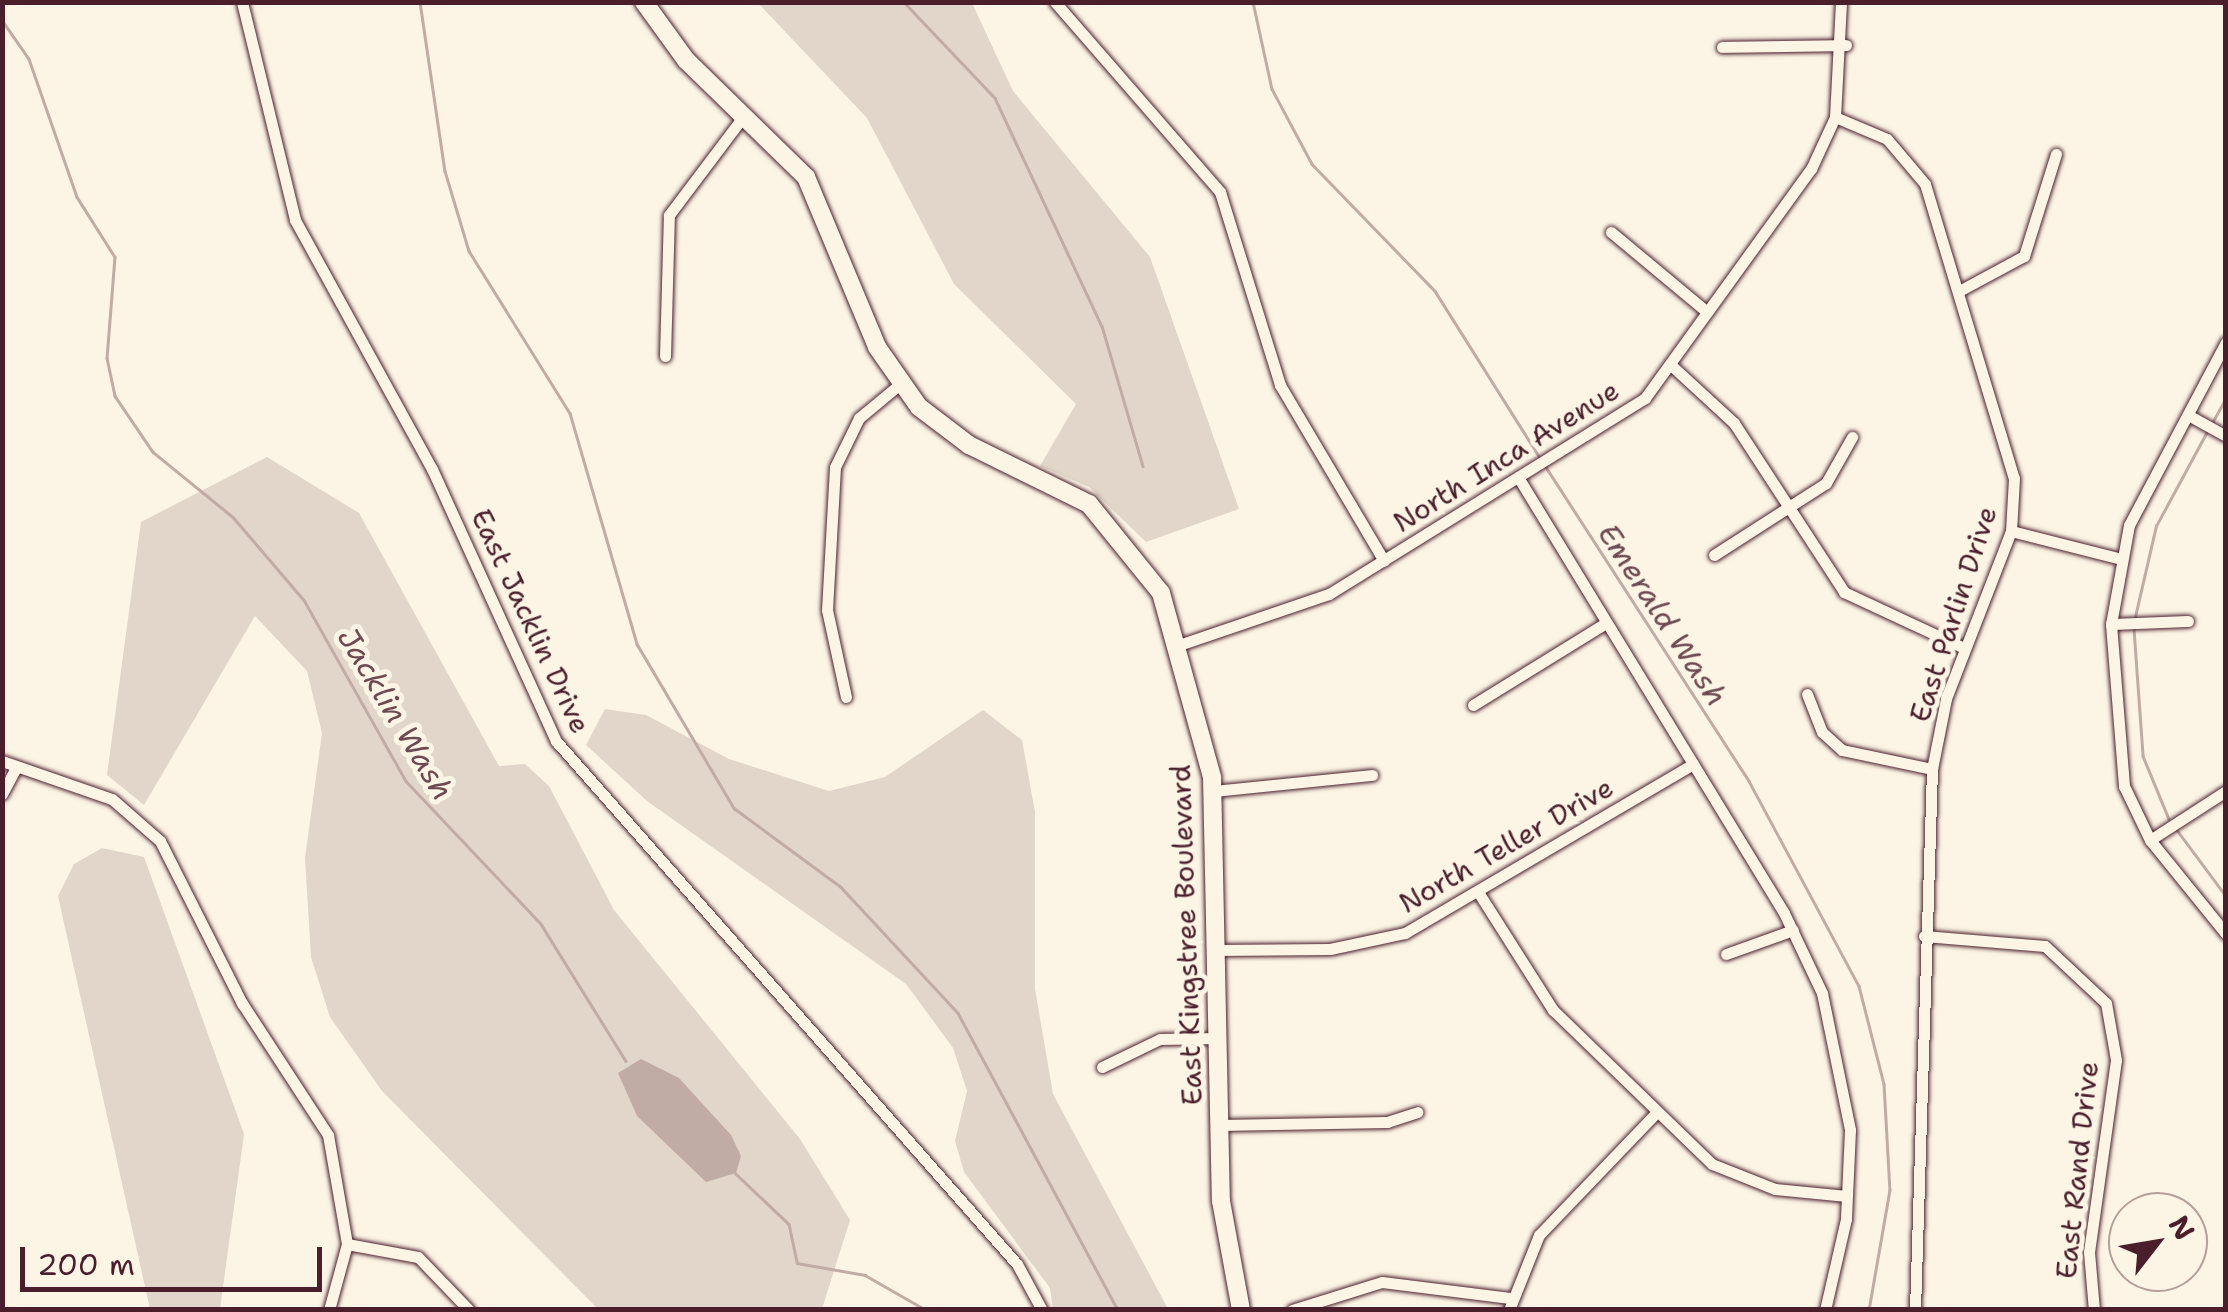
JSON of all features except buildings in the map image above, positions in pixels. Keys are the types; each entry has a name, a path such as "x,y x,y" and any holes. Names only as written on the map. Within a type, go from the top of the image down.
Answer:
{"street":[{"name":"East Jacklin Drive","path":"242,2 295,220 432,469 556,741 1016,1264 1042,1310"},
{"name":"East Kingstree Boulevard","path":"644,2 686,60 745,114 820,199 900,384 952,434 1060,486 1112,524 1154,578 1179,645 1214,791 1224,1228 1241,1310"},
{"path":"1055,2 1220,192 1280,385 1384,561"},
{"name":"North Inca Avenue","path":"1179,645 1294,610 1384,561 1646,398 1810,169 1835,117 1846,45 1841,2"},
{"path":"1722,48 1846,45"},
{"path":"666,356 669,215 745,114"},
{"name":"East Parlin Drive","path":"1835,117 1870,128 1916,168 1959,291 2014,478 2011,531 1964,648 1932,769 1924,936 1916,1310"},
{"path":"1959,291 2024,256 2056,154"},
{"path":"1612,232 1635,261 1708,312"},
{"path":"2226,342 2118,558 2111,624 2118,760 2150,840 2226,934"},
{"path":"1672,366 1720,406 1788,510 1856,602 1964,648"},
{"path":"846,697 828,610 835,467 855,424 900,384"},
{"path":"2188,415 2226,436"},
{"path":"1714,555 1826,484 1852,437"},
{"path":"1518,477 1793,930 1842,1069 1846,1196 1825,1310"},
{"path":"2011,531 2118,558"},
{"path":"2111,624 2188,621"},
{"path":"1473,705 1606,624"},
{"path":"1807,694 1822,732 1842,750 1932,769"},
{"path":"2,761 14,770 112,799 160,841 242,1002 324,1124 346,1244 329,1310"},
{"name":"North Teller Drive","path":"1216,950 1376,942 1480,895 1693,764"},
{"path":"2,794 14,770"},
{"path":"1214,791 1372,775"},
{"path":"2150,840 2226,791"},
{"path":"1480,895 1553,1010 1656,1112 1733,1176 1846,1196"},
{"path":"1726,954 1793,930"},
{"name":"East Rand Drive","path":"1924,936 2045,946 2106,1003 2116,1060 2089,1252 2094,1310"},
{"path":"1102,1067 1160,1039 1217,1038"},
{"path":"1219,1125 1388,1122 1418,1112"},
{"path":"1292,1310 1382,1282 1510,1304 1539,1234 1656,1112"},
{"path":"346,1244 418,1257 468,1310"}],"shaded area":[{"path":"758,3 972,3 1013,91 1150,257 1239,509 1146,542 1089,487 1040,466 1076,404 954,284 867,118"},
{"path":"267,457 359,513 499,766 525,764 549,786 614,910 800,1139 850,1220 822,1309 598,1309 382,1091 330,1017 311,957 305,858 322,733 307,671 255,616 144,805 107,775 141,522"},
{"path":"605,709 646,715 729,759 829,791 885,777 983,710 1022,740 1035,812 1035,989 1053,1094 1168,1309 1053,1309 1050,1288 964,1172 955,1141 967,1091 953,1048 906,984 647,801 586,745"},
{"path":"102,848 144,857 244,1134 220,1309 150,1309 58,896 74,864"},
{"path":"641,1059 679,1078 731,1135 741,1156 736,1173 706,1182 637,1116 618,1073"}],"waterway":[{"path":"420,2 445,171 469,251 570,413 637,644 734,808 841,887 958,1013 1118,1310"},
{"path":"904,2 995,98 1102,326 1143,466"},
{"name":"Emerald Wash","path":"1253,2 1272,89 1312,164 1435,291 1540,458"},
{"name":"Jacklin Wash","path":"2,20 29,59 77,197 115,257 107,358 115,396 153,452 233,517 304,600 406,781 541,924 626,1061"},
{"path":"2212,423 2226,398"},
{"path":"2134,621 2156,526 2208,430"},
{"name":"Emerald Wash","path":"1544,464 1749,781 1859,986 1884,1084 1890,1190 1869,1310"},
{"path":"2134,629 2143,756 2169,819"},
{"path":"2177,830 2226,896"},
{"name":"Jacklin Wash","path":"735,1173 789,1224 797,1263 865,1275 926,1310"}]}
